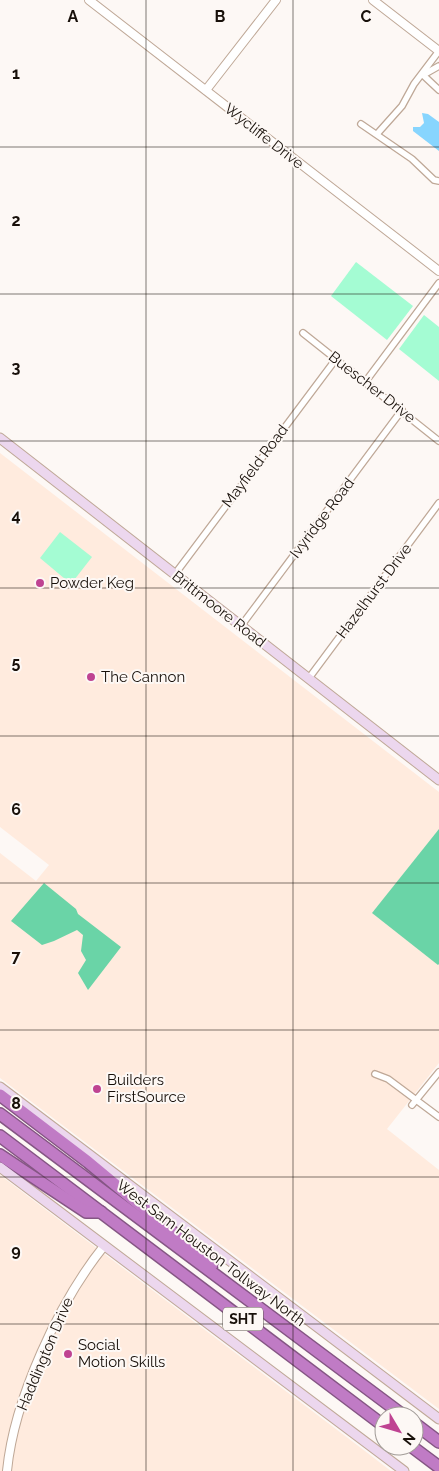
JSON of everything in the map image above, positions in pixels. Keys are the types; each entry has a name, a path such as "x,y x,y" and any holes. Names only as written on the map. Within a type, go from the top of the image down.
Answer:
{"highway":[{"path":"0,1095 88,1162 200,1253 242,1295"},
{"name":"West Sam Houston Tollway North","path":"0,1114 391,1406"},
{"name":"SHT","path":"0,1136 374,1418"},
{"path":"0,1155 86,1212 101,1212"},
{"path":"424,1431 439,1442"},
{"path":"424,1456 439,1467"}],"main road":[{"name":"Brittmoore Road","path":"0,438 439,780"},
{"path":"0,1087 439,1418"},
{"path":"0,1167 404,1471"}],"street":[{"name":"Wycliffe Drive","path":"89,0 439,271"},
{"path":"206,90 276,0"},
{"path":"373,0 439,51 428,64 423,75"},
{"path":"377,134 402,106 414,84 423,75 439,66"},
{"path":"423,75 439,90"},
{"path":"362,124 412,159 434,180 439,182"},
{"path":"366,381 439,283"},
{"name":"Buescher Drive","path":"304,333 439,441"},
{"name":"Mayfield Road","path":"175,574 336,359"},
{"name":"Ivyridge Road","path":"241,626 402,410"},
{"name":"Hazelhurst Drive","path":"309,678 439,503"},
{"path":"412,1105 439,1072"},
{"path":"375,1074 388,1079 439,1117"},
{"name":"Haddington Drive","path":"7,1471 4,1461 27,1390 59,1317 74,1289 104,1246"}],"shaded area":[{"path":"0,453 439,792 439,1063 387,1129 439,1170 439,1409 0,1078 0,853 36,881 49,865 0,827"},
{"path":"0,1175 361,1448 391,1471 0,1471"}],"green space":[{"path":"356,262 413,306 387,340 331,296"},
{"path":"424,315 439,327 439,381 399,349"},
{"path":"60,532 92,557 71,584 40,558"},
{"path":"439,829 439,964 438,965 372,913"},
{"path":"44,883 76,909 78,914 121,947 88,990 78,973 86,960 81,951 83,935 77,930 42,945 11,921"}],"water":[{"path":"422,113 428,114 439,122 439,151 413,131 413,127 420,127 424,123"}],"place":[{"name":"Powder Keg","path":"40,583"},
{"name":"The Cannon","path":"91,677"},
{"name":"Builders FirstSource","path":"97,1089"},
{"name":"Social Motion Skills","path":"68,1354"}]}
